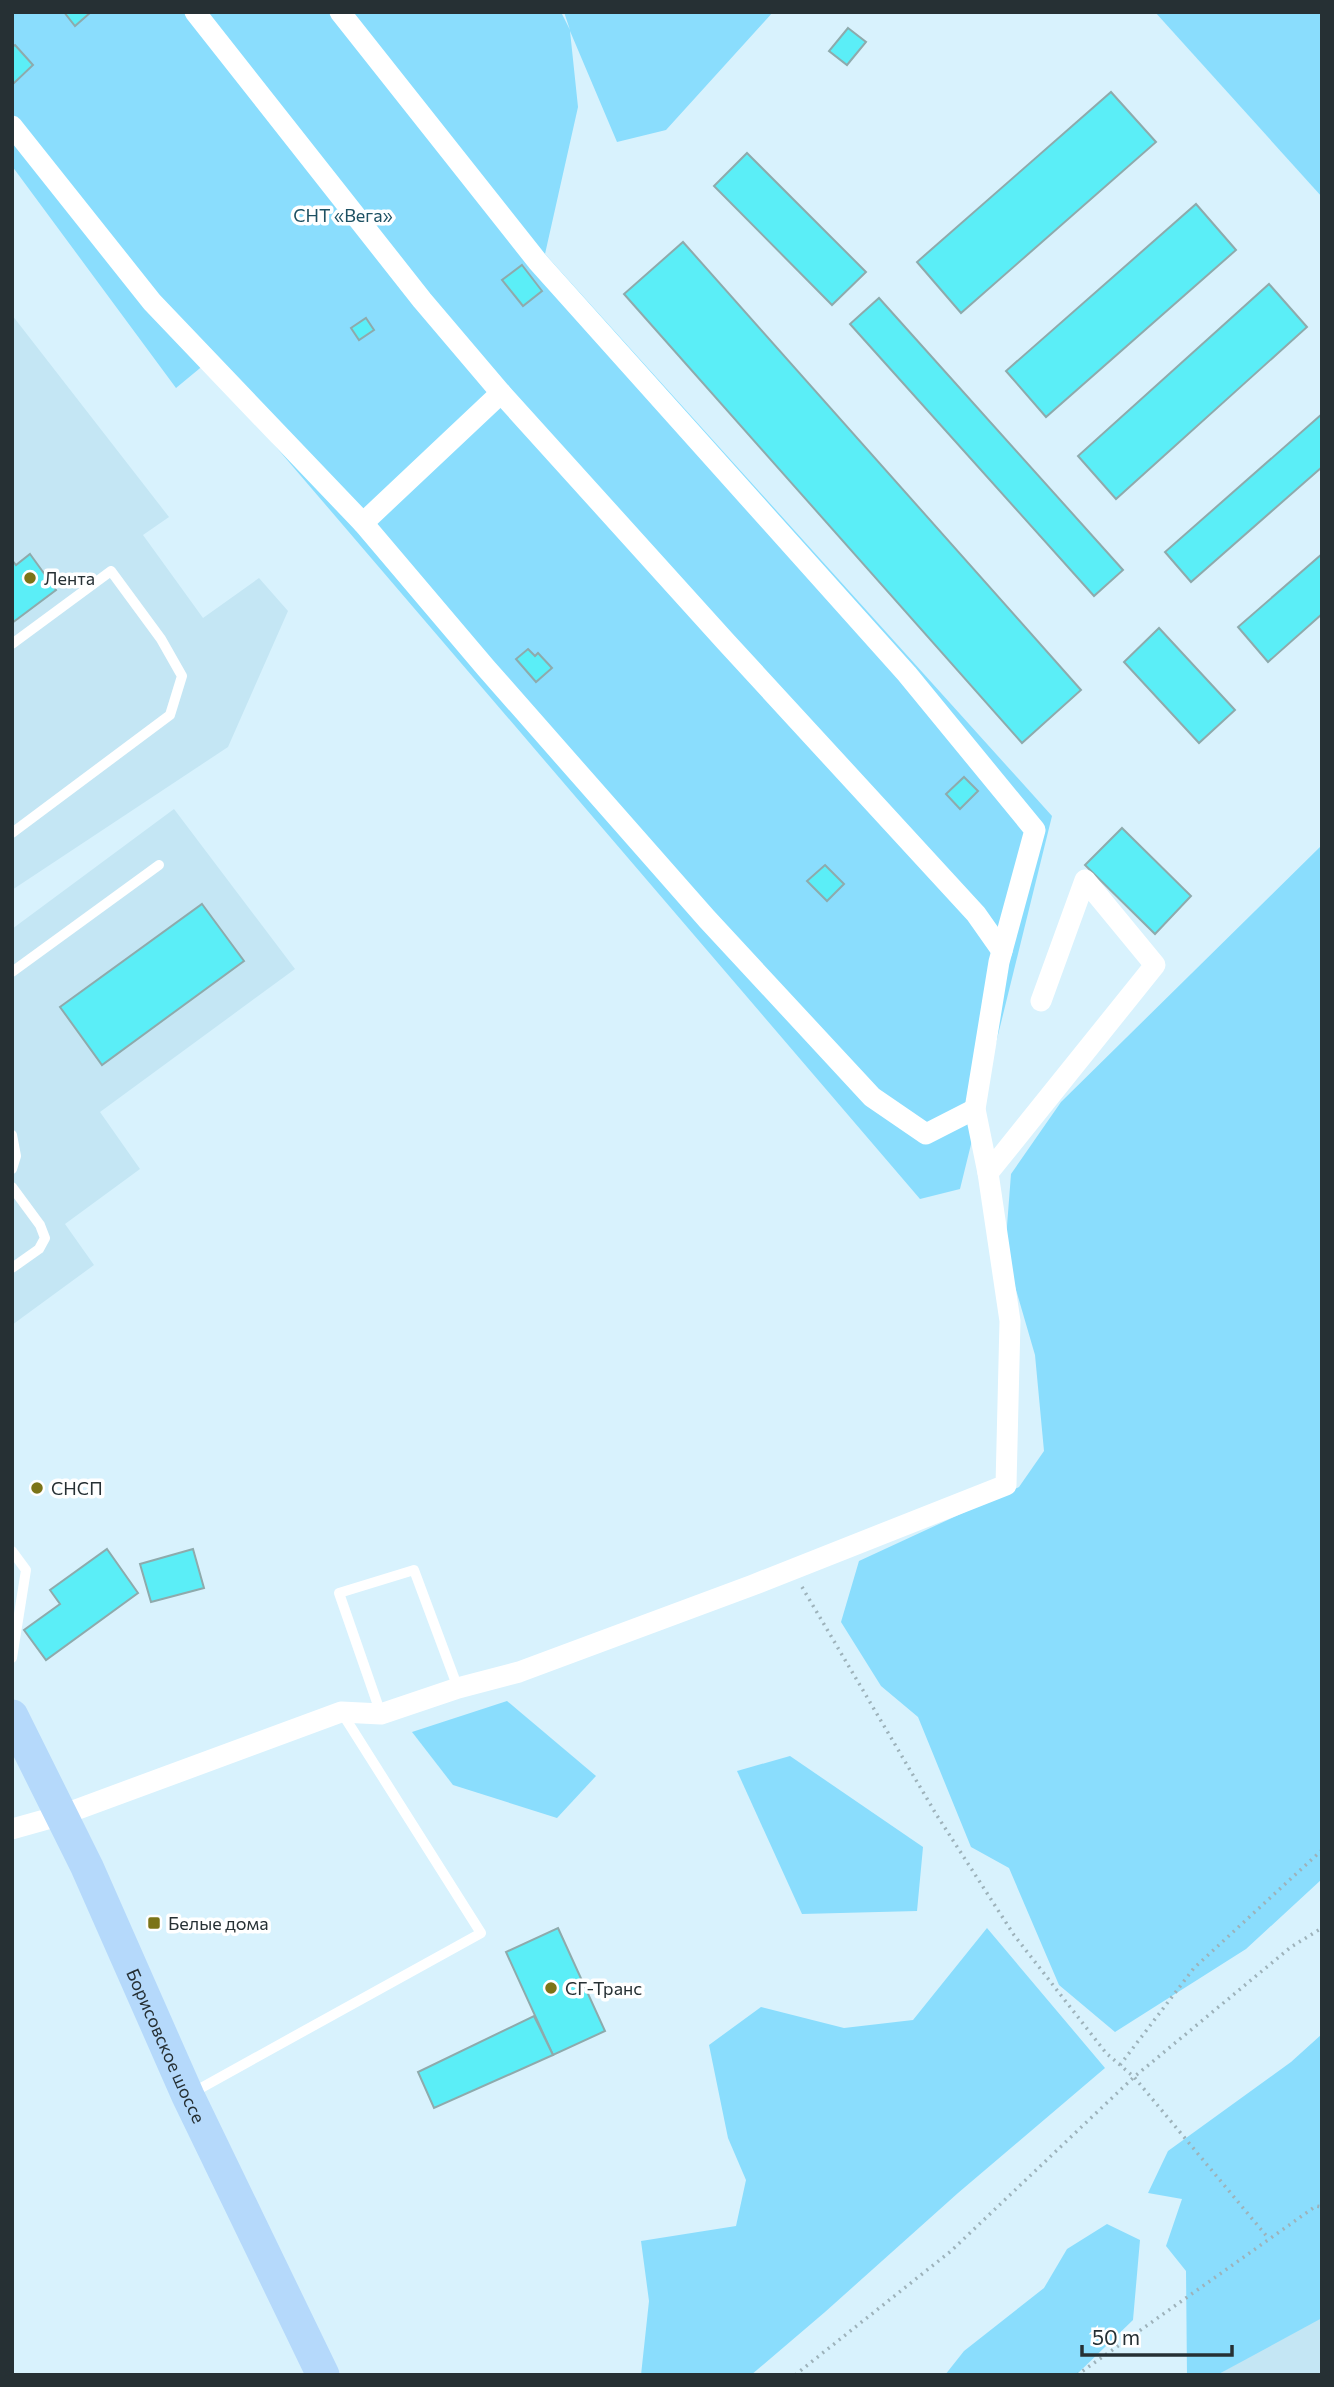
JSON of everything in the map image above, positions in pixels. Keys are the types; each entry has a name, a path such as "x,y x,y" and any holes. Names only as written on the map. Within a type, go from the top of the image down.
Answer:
{"main road":[{"name":"Борисовское шоссе","path":"12,1716 87,1867 188,2095 323,2375"}],"street":[{"path":"195,12 422,300 501,393 976,914 1002,951"},
{"path":"12,1829 62,1815 341,1712 381,1714 457,1688 519,1672 792,1570 1006,1485 1010,1321 988,1173 975,1109 1002,951 1035,830 907,674 538,262 340,12"},
{"path":"12,126 152,302 363,523 486,668 707,919 872,1097 926,1134 975,1109"},
{"path":"363,523 501,393"},
{"path":"988,1173 1155,965 1085,880 1041,1001"}],"lane":[{"path":"12,643 111,571 161,639 182,676 170,715 12,833"},
{"path":"12,971 159,865"},
{"path":"12,1135 16,1156 12,1169"},
{"path":"12,1187 40,1225 45,1238 39,1249 12,1268"},
{"path":"12,1551 26,1570 12,1658"},
{"path":"381,1714 339,1593 414,1570 457,1688"},
{"path":"188,2095 481,1933 341,1712"}],"path":[{"path":"792,1570 936,1814 1014,1935 1107,2053 1134,2077 1269,2239"},
{"path":"1119,2065 1194,1968 1322,1850"},
{"path":"795,2375 951,2250 1134,2077 1291,1947 1322,1928"},
{"path":"1077,2375 1316,2206 1322,2207"}],"shaded area":[{"path":"12,315 169,517 143,535 203,618 259,578 288,611 228,747 12,890"},
{"path":"174,809 295,969 100,1112 140,1169 65,1224 94,1265 12,1325 12,929"},
{"path":"1322,2316 1322,2375 1217,2375 1315,2319"}],"green space":[{"name":"СНТ «Вега»","path":"12,12 561,12 570,30 564,12 773,12 666,130 617,142 570,31 578,107 545,254 1052,816 960,1189 920,1199 205,364 176,388 12,166"},
{"path":"1155,12 1322,12 1322,197"},
{"path":"1322,845 1322,1879 1246,1949 1115,2032 1059,1985 1009,1868 971,1847 918,1717 881,1686 841,1622 859,1561 1019,1487 1044,1451 1035,1355 1005,1252 1011,1174 1061,1102"},
{"path":"507,1701 596,1776 557,1818 453,1785 412,1732"},
{"path":"790,1756 923,1847 917,1911 802,1914 737,1771"},
{"path":"987,1928 1105,2068 751,2375 641,2375 649,2301 641,2241 736,2226 746,2180 728,2138 709,2045 761,2007 844,2028 913,2020"},
{"path":"1322,2034 1322,2318 1217,2375 1187,2375 1186,2271 1166,2246 1182,2199 1148,2193 1168,2151 1291,2062"},
{"path":"1107,2224 1140,2240 1133,2320 1076,2375 945,2375 964,2351 1044,2288 1067,2249"}],"building":[{"path":"64,12 91,12 75,26"},
{"path":"848,28 866,42 847,65 829,51"},
{"path":"15,45 33,65 12,85 12,47"},
{"path":"1111,92 1156,142 961,313 917,262"},
{"path":"747,153 866,272 832,305 714,186"},
{"path":"1196,204 1236,250 1046,417 1006,371"},
{"path":"683,242 1081,690 1022,743 624,294"},
{"path":"522,265 542,291 523,306 502,280"},
{"path":"1269,284 1307,327 1116,499 1078,456"},
{"path":"879,298 1123,570 1094,596 850,324"},
{"path":"366,318 374,330 359,340 351,328"},
{"path":"1322,414 1322,467 1191,582 1165,552"},
{"name":"Лента","path":"30,554 56,590 12,623 12,560 16,565"},
{"path":"1322,554 1322,614 1268,662 1238,627"},
{"path":"1159,628 1235,710 1199,743 1124,662"},
{"path":"528,649 535,656 538,653 552,668 536,682 516,659"},
{"path":"964,777 978,791 960,809 946,794"},
{"path":"1122,828 1191,896 1155,934 1085,865"},
{"path":"825,865 844,884 827,901 807,881"},
{"path":"202,904 244,961 102,1065 60,1007"},
{"path":"107,1549 138,1593 46,1660 24,1630 60,1604 50,1590"},
{"path":"193,1549 204,1588 151,1602 140,1564"},
{"path":"558,1928 605,2031 553,2055 506,1952"},
{"path":"534,2016 553,2055 434,2108 418,2072"}],"place":[{"name":"Лента","path":"30,578"},
{"name":"СНСП","path":"37,1488"},
{"name":"Белые дома","path":"154,1923"},
{"name":"СГ-Транс","path":"551,1988"}]}
